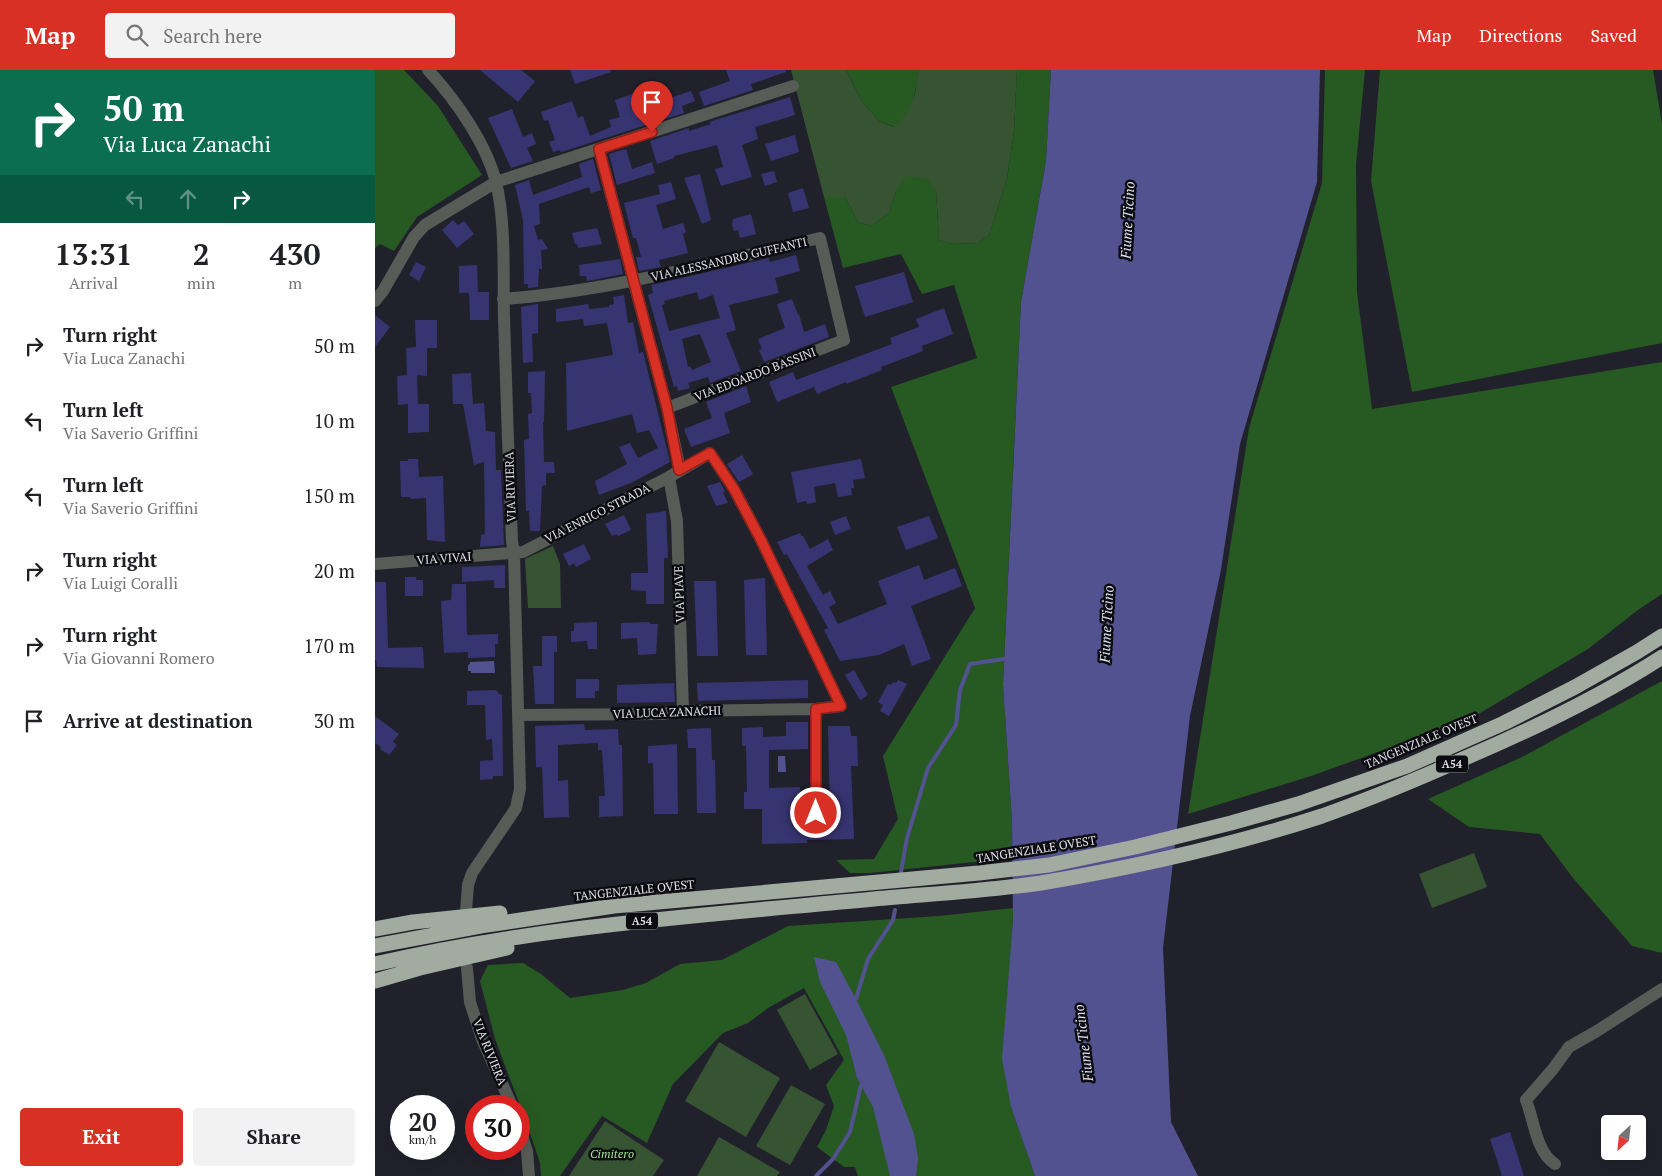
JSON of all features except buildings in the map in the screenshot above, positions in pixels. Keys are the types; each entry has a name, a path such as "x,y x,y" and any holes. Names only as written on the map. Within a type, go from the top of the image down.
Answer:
{"highway":[{"name":"TANGENZIALE OVEST","path":"375,946 487,925 614,906 979,873 1049,864 1135,847 1298,804 1416,762 1575,687 1662,636"},
{"name":"A54","path":"375,964 484,942 606,926 1040,883 1141,864 1237,842 1324,815 1411,782 1579,706 1659,659"},
{"path":"375,929 422,921 504,913 614,906"},
{"path":"375,981 420,968 606,926"}],"street":[{"name":"VIA RIVIERA","path":"428,70 467,119 488,160 496,182 501,217 512,541 514,553 520,788 516,808 472,873 468,885 466,911"},
{"path":"375,301 383,292 414,237 425,225 496,182 793,86"},
{"name":"VIA PIAVE","path":"599,149 667,408 677,521 683,711"},
{"name":"VIA ALESSANDRO GUFFANTI","path":"503,299 547,296 633,282 820,238 844,340"},
{"name":"VIA EDOARDO BASSINI","path":"667,408 844,340"},
{"name":"VIA ENRICO STRADA","path":"514,553 523,552 710,453 734,489 761,540 841,706"},
{"name":"VIA VIVAI","path":"375,564 514,553"},
{"name":"VIA LUCA ZANACHI","path":"517,715 662,714 683,711 816,709 841,706"},
{"path":"816,709 816,813"},
{"name":"VIA RIVIERA","path":"467,968 470,1002 482,1039 507,1095"},
{"path":"1555,1164 1546,1158 1540,1145 1526,1100 1569,1047 1662,989"},
{"path":"528,1160 529,1176"}],"green space":[{"path":"375,70 404,70 438,106 482,175 417,217 394,251 380,244 375,248"},
{"path":"791,70 846,70 861,100 879,121 894,127 915,94 918,70 1017,70 1014,131 1007,179 989,235 978,243 953,244 939,240 936,190 896,191 889,213 871,226 858,222 845,197 824,197"},
{"path":"846,70 918,70 912,101 905,115 895,127 879,121 861,100"},
{"path":"1017,70 1051,70 1046,161 1021,302 1003,685 1012,821 1012,858 870,873 850,873 836,860 874,859 898,819 883,756 975,608 891,387 977,358 954,285 922,294 901,254 843,268 824,197 845,197 858,222 871,226 889,213 896,191 906,176 927,179 936,190 939,240 953,244 978,243 989,235 1007,179 1014,131"},
{"path":"1325,70 1365,70 1356,165 1357,292 1372,409 1662,362 1662,594 1588,649 1470,719 1311,776 1188,814 1249,428 1322,183"},
{"path":"1380,70 1653,70 1662,124 1662,343 1412,392 1371,181"},
{"path":"553,546 560,564 561,608 528,608 525,559"},
{"path":"1662,681 1662,953 1632,946 1573,878 1540,834 1469,827 1428,799 1522,757"},
{"path":"1474,853 1487,887 1432,908 1419,874"},
{"path":"1013,908 1011,1107 1035,1176 858,1176 855,1167 844,1167 817,1147 826,1130 834,1106 826,1085 844,1060 804,988 768,1008 748,1023 723,1033 673,1084 647,1143 602,1116 560,1176 541,1176 540,1163 530,1133 530,1095 516,1095 495,1039 480,981 488,965 523,963 541,974 570,998 623,990 646,983 680,964 722,960 788,926 939,916"},
{"path":"805,994 838,1054 810,1070 777,1010"},
{"path":"719,1042 780,1078 746,1137 685,1101"},
{"path":"791,1085 825,1104 790,1165 756,1146"},
{"name":"Cimitero","path":"605,1121 664,1160 653,1176 569,1176"},
{"path":"719,1137 780,1172 777,1176 697,1176"}],"water":[{"name":"Fiume Ticino","path":"1051,70 1320,70 1317,182 1240,444 1221,570 1190,716 1163,948 1171,1122 1198,1176 1035,1176 1011,1107 1002,1059 1013,921 1012,821 1003,685 1021,302 1046,161"},
{"path":"494,661 495,673 471,673 471,671 468,671 470,662"},
{"path":"778,756 785,756 786,772 778,772"},
{"path":"814,957 836,962 884,1055 914,1134 918,1158 916,1176 890,1176 873,1107 857,1078 846,1035 820,982"}],"waterway":[{"path":"901,872 907,838 928,768 956,725 960,690 970,664 1004,659"},
{"path":"856,999 868,959 893,920 895,910"},
{"path":"816,1176 833,1159 850,1132 861,1085"}],"route":[{"path":"652,132 599,149 667,408 679,470 710,453 734,489 761,540 841,706 816,709 816,813"}]}
